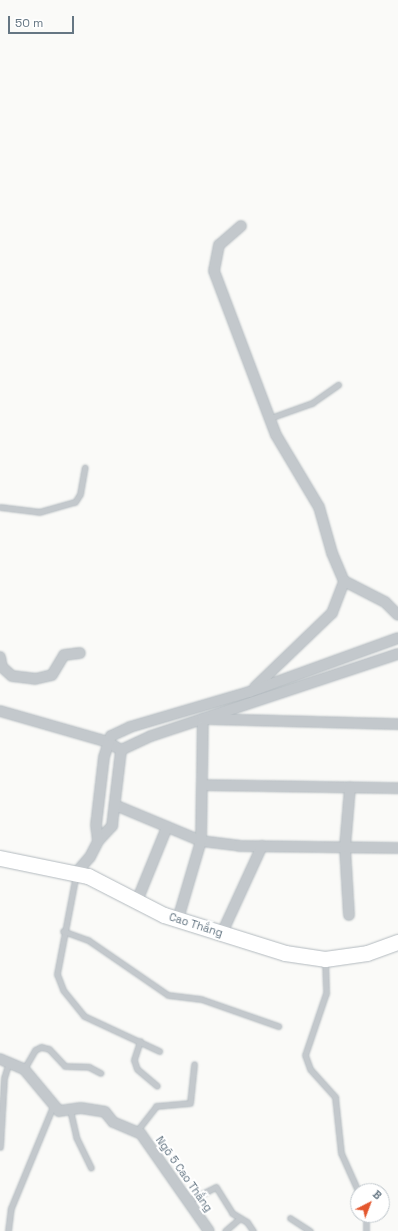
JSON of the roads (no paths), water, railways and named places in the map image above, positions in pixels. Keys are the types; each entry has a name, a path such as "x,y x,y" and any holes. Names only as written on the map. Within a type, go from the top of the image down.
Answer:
{"main road":[{"name":"Cao Thắng","path":"0,858 88,876 137,901 178,919 285,953 325,959 367,953 398,942"}],"street":[{"path":"241,226 219,245 214,271 270,418 319,507 332,553 344,581 385,602 398,614"},
{"path":"249,692 332,613 344,581"},
{"path":"98,841 96,825 108,742 111,736 130,726 249,692 398,638"},
{"path":"0,657 2,667 12,676 35,679 52,675 64,655 80,653"},
{"path":"121,750 204,719 398,654"},
{"path":"0,711 108,742 121,750"},
{"path":"204,719 398,724"},
{"path":"178,919 201,841 204,719"},
{"path":"76,873 90,857 98,841 112,826 121,750"},
{"path":"202,785 398,788"},
{"path":"349,915 345,847 350,787"},
{"path":"115,805 201,841 262,846 398,848"},
{"path":"137,901 167,827"},
{"path":"222,933 262,846"},
{"path":"5,1061 24,1069 53,1106"},
{"name":"Ngõ 5 Cao Thắng","path":"53,1106 59,1111 70,1110 105,1112 113,1122 141,1134 209,1231"}],"lane":[{"path":"270,418 312,403 338,385"},
{"path":"0,507 39,512 75,502 80,494 85,467"},
{"path":"76,873 63,931 57,974 74,1008 100,1026 140,1041 159,1051"},
{"path":"63,931 88,940 168,994 201,999 278,1026"},
{"path":"325,959 326,993 305,1055 310,1069 335,1097 341,1153 354,1183"},
{"path":"140,1041 134,1060 137,1069 157,1086"},
{"path":"24,1069 35,1050 41,1048 49,1049 65,1066 89,1067 101,1073"},
{"path":"0,1147 5,1061"},
{"path":"136,1132 156,1106 190,1103 194,1064"},
{"path":"8,1231 11,1208 53,1106"},
{"path":"70,1110 76,1137 90,1168"},
{"path":"188,1201 216,1187 232,1213 240,1218 253,1231"},
{"path":"225,1231 240,1218"},
{"path":"290,1218 310,1231"}]}
